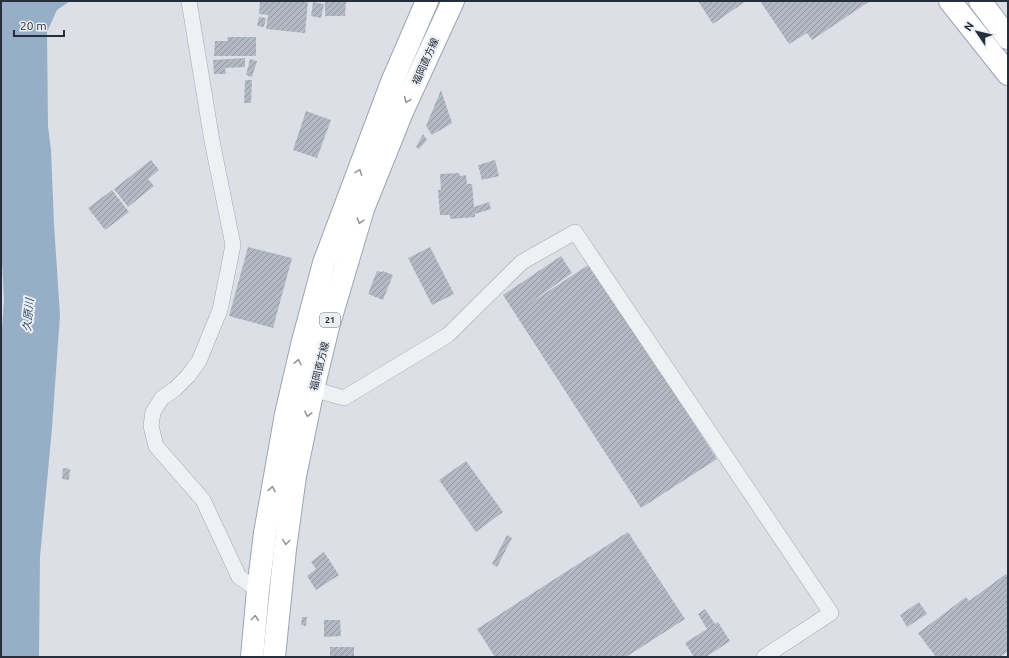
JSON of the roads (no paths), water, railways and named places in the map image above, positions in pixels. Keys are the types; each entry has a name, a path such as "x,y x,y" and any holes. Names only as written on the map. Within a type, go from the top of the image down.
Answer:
{"main road":[{"name":"21","path":"252,657 265,532 286,414 303,341 324,263 392,82 427,1"},
{"name":"福岡直方線","path":"274,657 285,549 295,476 328,327 363,209 402,112 453,1"},
{"path":"950,1 1008,74"},
{"path":"980,1 1008,38"}],"street":[{"path":"189,1 212,141 233,245 220,310 199,360 188,376 175,389 162,398 153,412 151,426 156,446 203,500 239,577 258,590"},
{"path":"313,390 344,398 448,335 522,262 575,232 831,614 764,657"}],"water":[{"name":"久原川","path":"1,1 70,1 57,10 47,32 48,126 51,150 60,315 52,428 40,557 39,657 1,657 1,344 4,299 1,244"}]}
